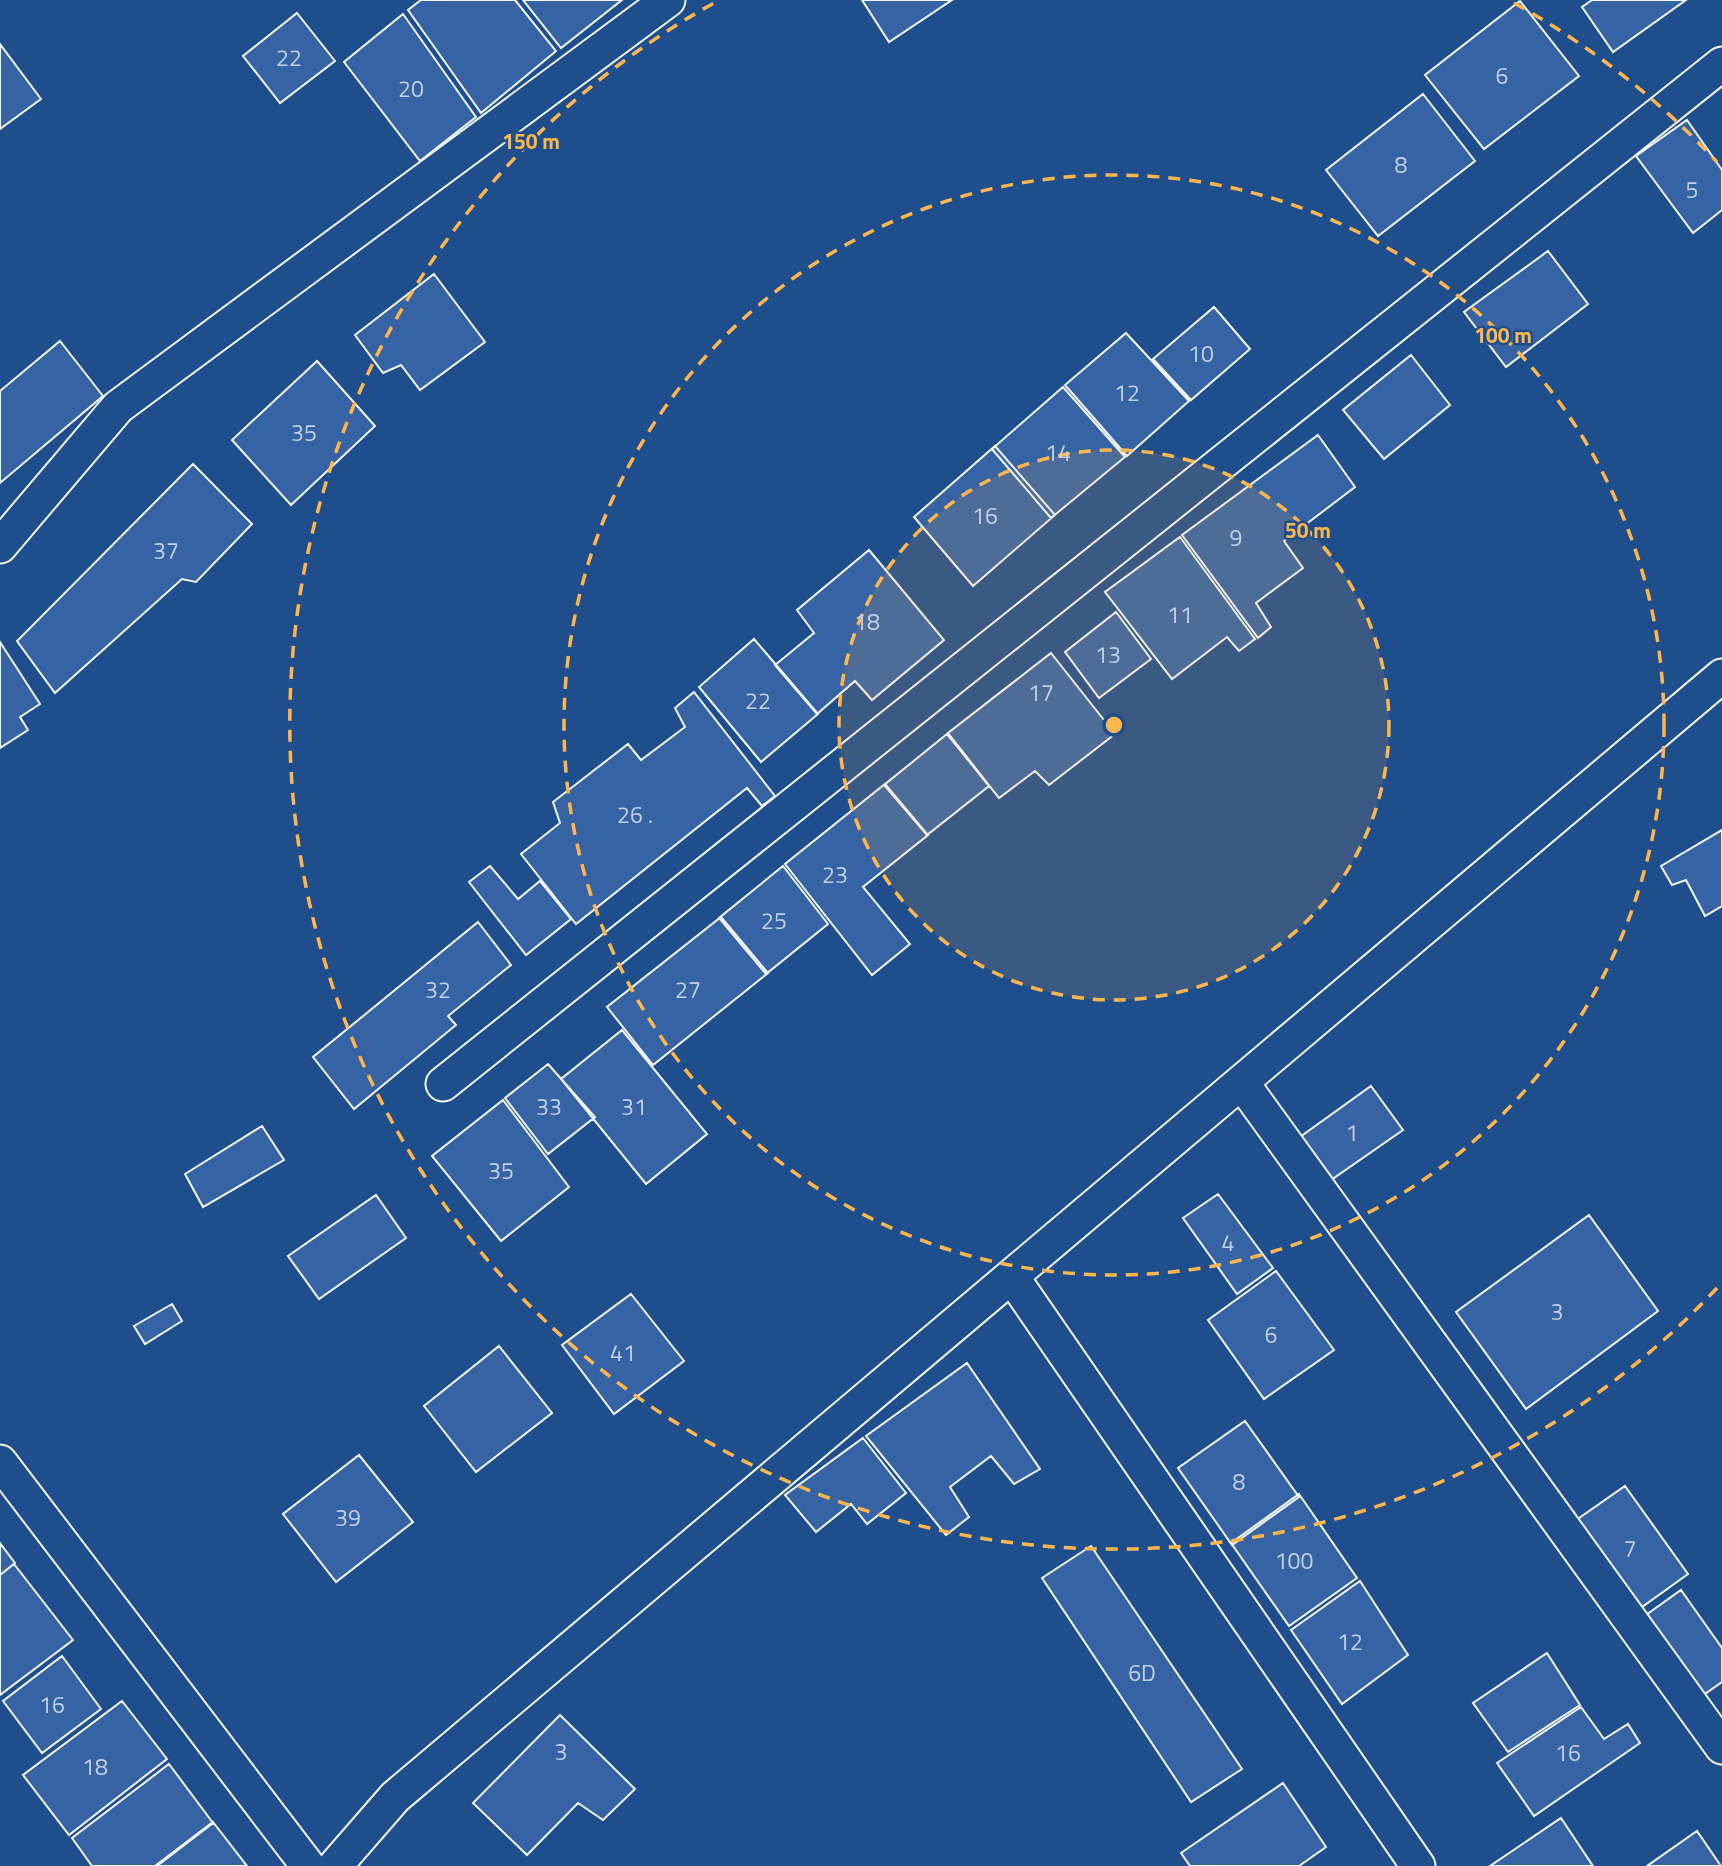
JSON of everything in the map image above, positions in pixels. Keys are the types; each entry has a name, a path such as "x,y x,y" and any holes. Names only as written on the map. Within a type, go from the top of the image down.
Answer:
{"street":[{"path":"0,546 118,407 668,0"},
{"path":"443,1084 1722,64"},
{"path":"335,1866 395,1797 1722,676"},
{"path":"1242,1083 1722,1747"},
{"path":"1012,1277 1418,1866"},
{"path":"0,1462 308,1866"}],"building":[{"path":"421,0 515,0 556,51 481,113 408,10"},
{"path":"523,0 622,0 561,48"},
{"path":"862,0 952,0 889,42"},
{"path":"1592,0 1686,0 1613,52 1582,7"},
{"path":"1520,1 1579,76 1484,149 1425,75"},
{"path":"297,13 335,61 280,103 243,56"},
{"path":"403,14 476,117 420,161 344,62"},
{"path":"0,44 41,99 0,129"},
{"path":"1423,94 1475,161 1378,236 1326,170"},
{"path":"1687,120 1722,170 1722,210 1693,233 1636,156"},
{"path":"1548,251 1588,304 1506,367 1464,312"},
{"path":"434,274 485,342 420,390 401,365 383,373 355,335"},
{"path":"1214,307 1250,349 1191,400 1153,359"},
{"path":"1126,333 1189,401 1127,456 1065,385"},
{"path":"60,341 103,396 0,483 0,391"},
{"path":"1411,355 1450,405 1384,459 1343,410"},
{"path":"317,361 375,426 291,505 232,440"},
{"path":"1063,387 1125,457 1051,518 992,449"},
{"path":"1318,435 1355,487 1284,541 1303,568 1256,603 1271,627 1258,638 1182,535"},
{"path":"995,446 1055,515 973,586 914,517"},
{"path":"193,464 252,524 196,582 182,579 55,693 17,641"},
{"path":"1180,537 1255,639 1239,651 1227,637 1172,679 1105,592"},
{"path":"869,550 944,640 872,700 855,681 817,714 775,665 814,633 797,610"},
{"path":"1116,612 1151,659 1099,698 1065,652"},
{"path":"754,639 818,714 761,762 699,687"},
{"path":"0,642 40,704 20,717 28,730 0,748"},
{"path":"1051,653 1115,734 1049,785 1035,771 999,798 948,733"},
{"path":"694,692 775,796 762,806 747,788 576,924 521,854 560,823 553,802 628,744 641,760 685,727 675,708"},
{"path":"947,734 989,786 927,835 884,785"},
{"path":"885,784 928,835 863,887 910,944 872,975 785,864"},
{"path":"1722,830 1722,906 1705,916 1686,880 1672,885 1661,866"},
{"path":"490,866 518,899 540,881 571,919 526,955 469,882"},
{"path":"783,866 828,924 766,974 719,918"},
{"path":"721,917 768,973 653,1065 607,1007"},
{"path":"478,922 511,965 448,1016 456,1025 354,1109 313,1057"},
{"path":"622,1030 707,1134 646,1184 561,1079"},
{"path":"548,1064 595,1117 548,1154 505,1098"},
{"path":"1371,1086 1403,1130 1331,1180 1300,1137"},
{"path":"503,1100 569,1187 501,1241 432,1156"},
{"path":"262,1126 284,1160 203,1207 185,1174"},
{"path":"1218,1194 1273,1268 1237,1294 1183,1218"},
{"path":"376,1195 406,1238 319,1299 288,1256"},
{"path":"1589,1215 1658,1311 1526,1409 1456,1312"},
{"path":"1276,1271 1334,1350 1264,1399 1208,1320"},
{"path":"631,1294 684,1361 614,1414 562,1345"},
{"path":"172,1304 182,1321 145,1344 134,1326"},
{"path":"499,1346 552,1413 476,1472 424,1406"},
{"path":"967,1363 1040,1469 1014,1484 991,1456 950,1487 969,1517 946,1535 866,1436"},
{"path":"1245,1421 1299,1497 1232,1545 1178,1468"},
{"path":"863,1438 906,1493 867,1524 851,1504 816,1532 785,1495"},
{"path":"359,1455 413,1522 336,1582 283,1514"},
{"path":"1625,1486 1688,1574 1635,1612 1572,1523"},
{"path":"1299,1494 1357,1578 1289,1626 1231,1543"},
{"path":"0,1543 15,1563 0,1575"},
{"path":"1091,1546 1242,1769 1191,1802 1042,1578"},
{"path":"14,1564 73,1640 0,1695 0,1575"},
{"path":"1360,1581 1408,1655 1342,1704 1291,1630"},
{"path":"1681,1590 1722,1648 1722,1682 1696,1700 1639,1620"},
{"path":"1547,1653 1580,1705 1508,1752 1473,1703"},
{"path":"62,1656 101,1709 42,1753 3,1701"},
{"path":"122,1701 167,1759 69,1835 23,1775"},
{"path":"1581,1707 1604,1739 1628,1724 1640,1743 1534,1816 1497,1763"},
{"path":"560,1715 635,1789 603,1820 578,1803 527,1855 473,1803"},
{"path":"169,1764 213,1823 157,1866 92,1866 72,1838"},
{"path":"1283,1783 1326,1847 1299,1866 1190,1866 1181,1853"},
{"path":"1561,1818 1593,1866 1490,1866"},
{"path":"213,1822 247,1866 155,1866"},
{"path":"1697,1831 1721,1866 1647,1866"}]}
